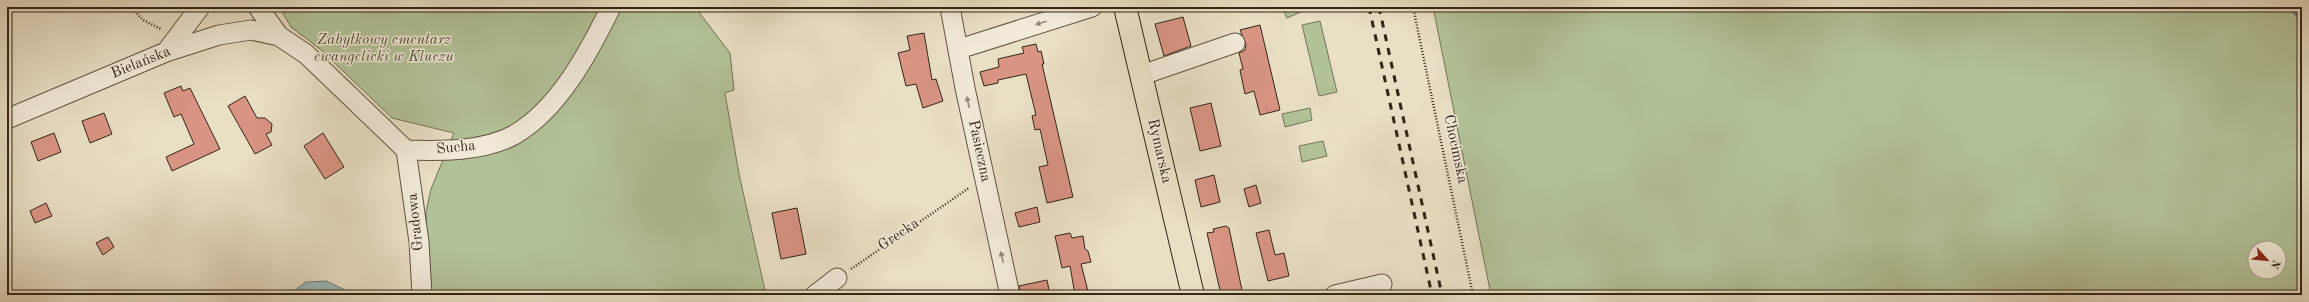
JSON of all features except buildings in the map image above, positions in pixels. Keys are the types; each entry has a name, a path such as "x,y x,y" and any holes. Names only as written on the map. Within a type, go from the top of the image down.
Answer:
{"main road":[{"name":"Rymarska","path":"1126,7 1193,295"}],"street":[{"path":"166,52 200,7"},
{"path":"258,7 279,36 306,54 406,150"},
{"name":"Sucha","path":"406,150 459,150 488,144 513,135 534,120 556,96 592,44 610,7"},
{"name":"Pasieczna","path":"950,7 1010,295"},
{"path":"959,49 1092,7"},
{"name":"Bielańska","path":"7,119 166,52 230,32 251,30 279,36"},
{"path":"1142,75 1235,44"},
{"name":"Gradowa","path":"406,150 418,235 422,295"},
{"path":"815,295 837,278"},
{"path":"1335,295 1382,284"}],"path":[{"path":"131,7 143,20 178,36"},
{"name":"Chocimska","path":"1413,7 1473,295"},
{"name":"Grecka","path":"837,278 985,178"}],"green space":[{"name":"Zabytkowy cmentarz ewangelicki w Kluczu","path":"279,7 695,7 730,53 734,90 725,93 739,174 766,295 429,295 426,212 431,189 454,133 392,118 320,49 291,27"},
{"path":"1282,7 1301,7 1303,11 1287,18"},
{"path":"1433,7 2302,7 2302,295 1491,295"},
{"path":"1320,21 1337,92 1319,96 1302,25"},
{"path":"1310,108 1312,120 1285,127 1282,114"},
{"path":"1323,141 1327,156 1302,162 1299,146"}],"water":[{"path":"326,281 356,295 288,295 306,282"}],"waterway":[{"path":"2291,7 2302,20"}],"railway":[{"path":"1369,7 1432,295"},
{"path":"1379,7 1442,295"}]}
